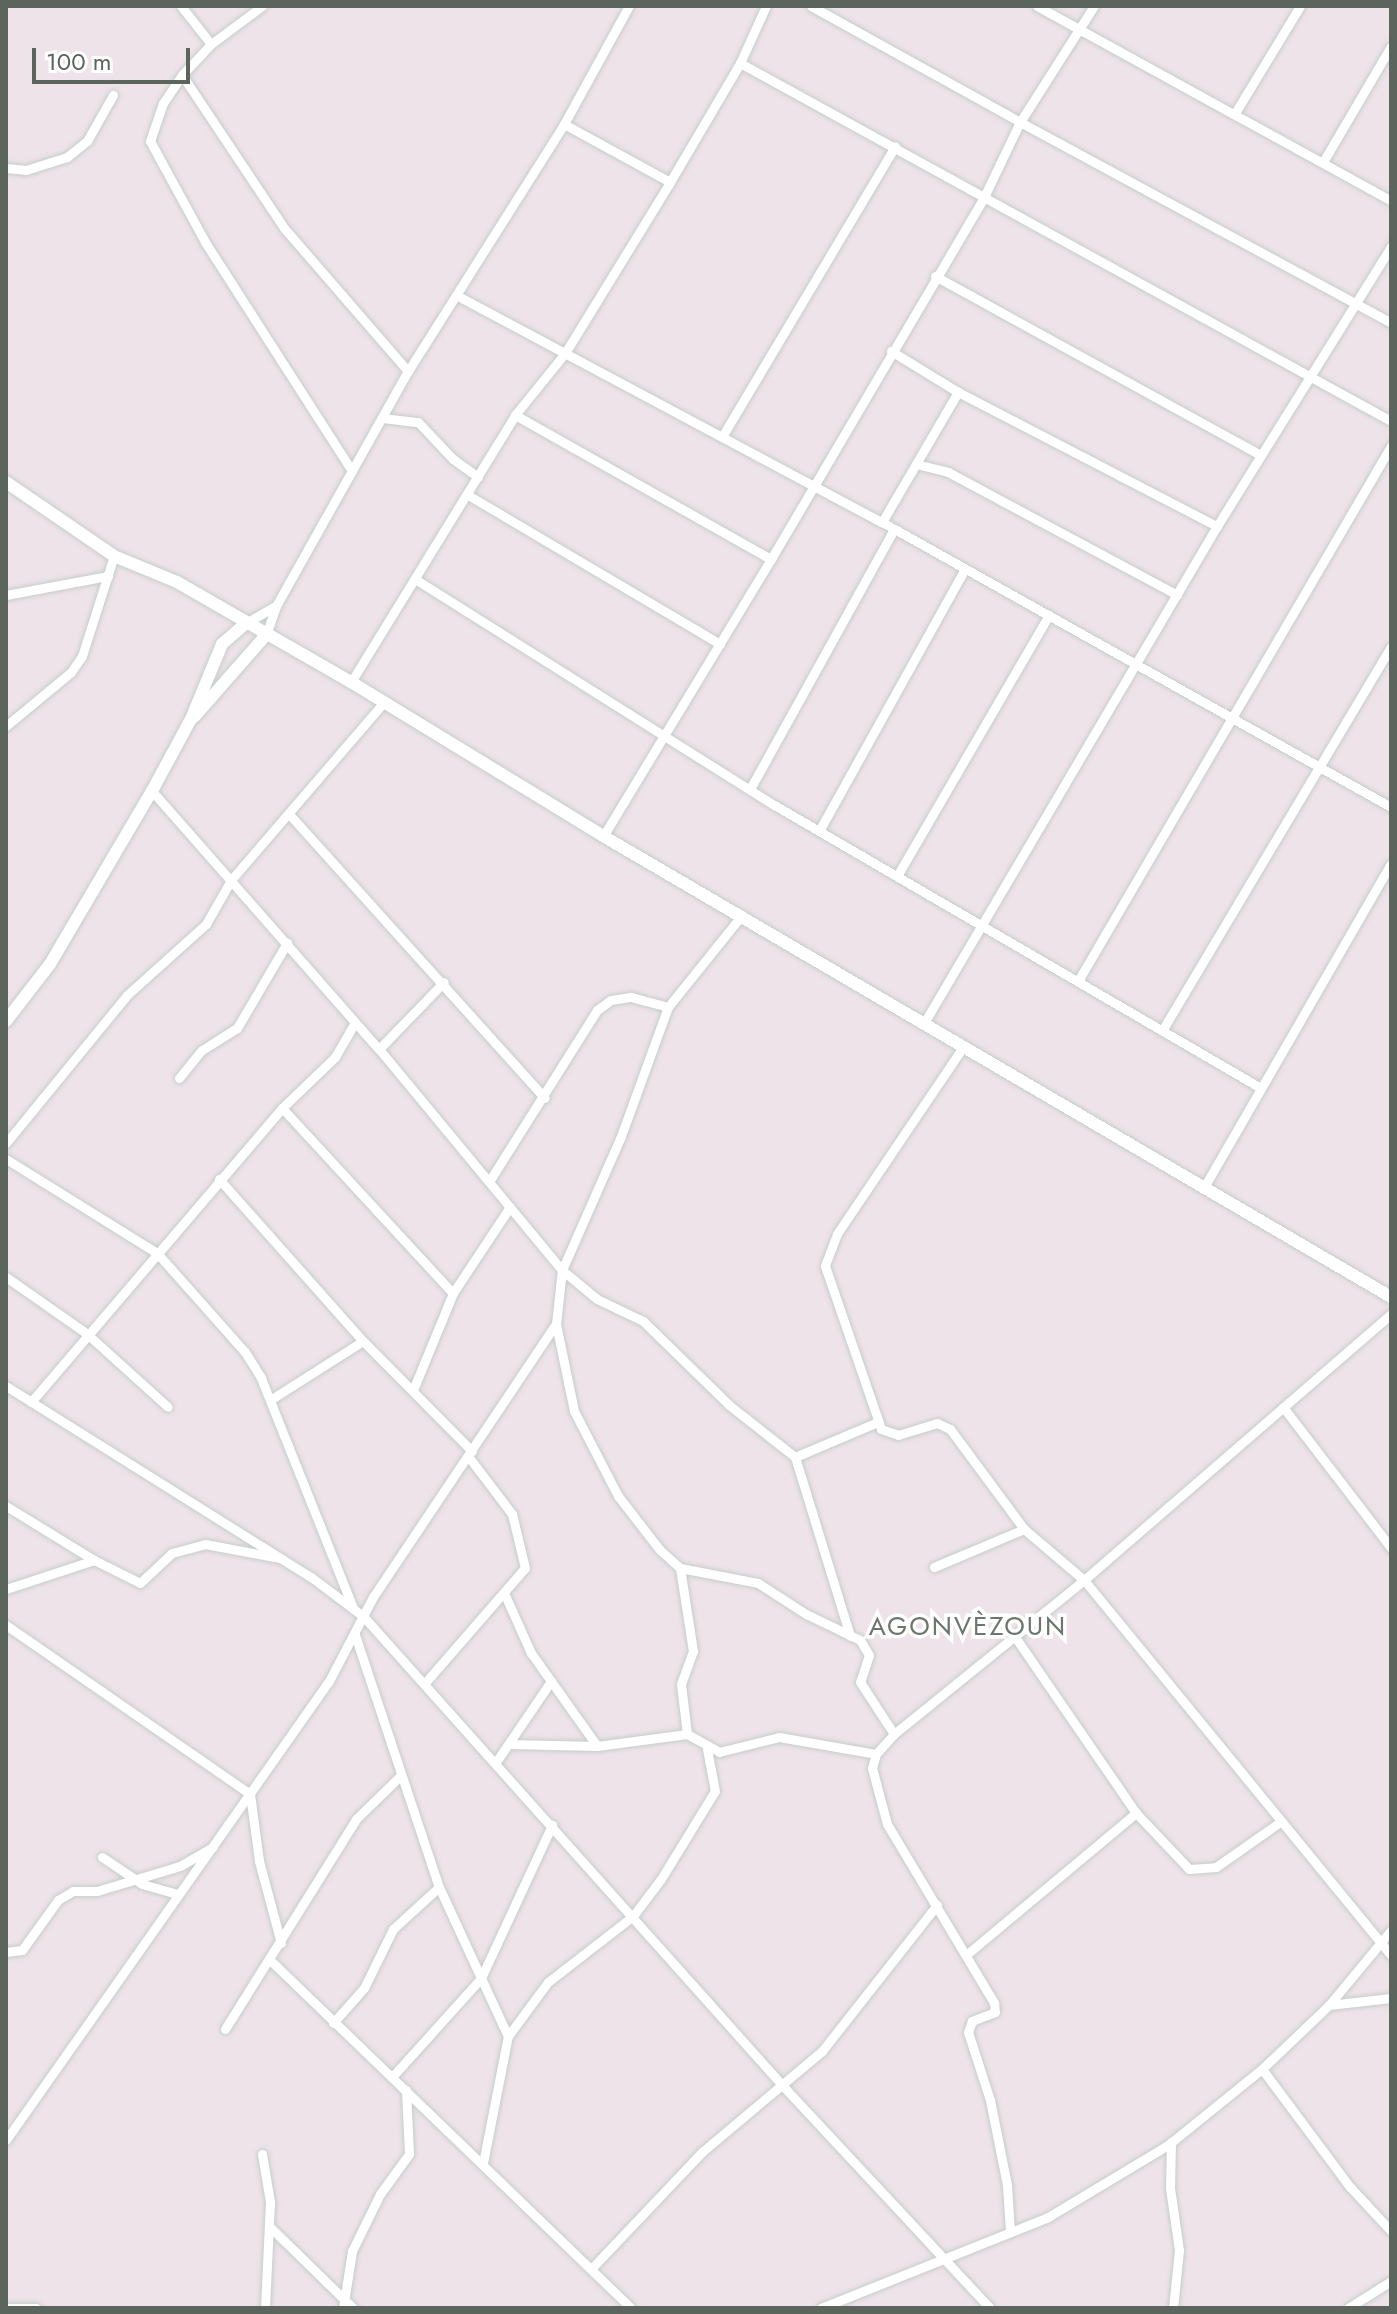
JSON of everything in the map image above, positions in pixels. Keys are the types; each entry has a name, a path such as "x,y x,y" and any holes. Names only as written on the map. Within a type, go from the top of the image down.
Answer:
{"street":[{"path":"181,6 211,44"},
{"path":"262,6 211,44 182,75 163,103 150,141 245,308 352,471"},
{"path":"191,719 266,635 276,606 408,371 564,124 629,6"},
{"path":"351,682 515,415 565,353 670,182 740,63 766,6"},
{"path":"811,6 1391,323"},
{"path":"1037,6 1391,201"},
{"path":"603,836 815,487 891,351 984,197 1020,122 1094,6"},
{"path":"1235,113 1300,6"},
{"path":"1323,162 1391,46"},
{"path":"740,63 1312,374 1391,421"},
{"path":"182,75 284,228 408,371"},
{"path":"6,168 26,170 67,157 87,141 113,95"},
{"path":"564,124 670,182"},
{"path":"723,435 895,146"},
{"path":"924,1023 1217,526 1391,246"},
{"path":"935,276 1260,455"},
{"path":"456,295 882,522 1234,716 1391,807"},
{"path":"891,351 958,392 1217,526"},
{"path":"882,522 958,392"},
{"path":"515,415 771,559"},
{"path":"383,418 406,416 418,422 453,459 478,477"},
{"path":"1078,981 1391,446"},
{"path":"916,464 948,472 1177,595"},
{"path":"6,482 114,556 177,582 351,682 603,836 1391,1297"},
{"path":"468,495 720,644"},
{"path":"750,789 894,529"},
{"path":"6,726 77,664 90,640 114,556"},
{"path":"819,831 965,569"},
{"path":"6,595 108,576"},
{"path":"415,579 819,831 1259,1087"},
{"path":"6,1021 50,964 152,791 191,719 217,653 246,623 276,606"},
{"path":"897,876 1049,615"},
{"path":"1163,1029 1391,647"},
{"path":"6,1143 127,995 206,924 231,880 384,702"},
{"path":"152,791 379,1049 562,1270 597,1299 643,1321 729,1405 795,1457 850,1636"},
{"path":"289,814 444,982 545,1098"},
{"path":"1203,1189 1259,1087 1391,864"},
{"path":"687,1734 681,1684 693,1651 680,1568 618,1496 595,1455 569,1396 556,1324 562,1270 621,1136 668,1007 742,915"},
{"path":"179,1078 202,1050 237,1028 287,943"},
{"path":"379,1049 444,982"},
{"path":"490,1180 605,1003 631,997 668,1007"},
{"path":"31,1402 86,1333 219,1179 282,1108 335,1057 355,1023"},
{"path":"963,1047 828,1250 828,1278 861,1358 878,1422 888,1434 898,1435 937,1423 950,1429 1024,1529 1084,1580 1391,1955"},
{"path":"282,1108 453,1293"},
{"path":"6,1159 157,1253 245,1352 270,1400 354,1609"},
{"path":"219,1179 363,1341 470,1453 508,1506 523,1549 525,1568 505,1595 424,1684"},
{"path":"413,1390 453,1293 510,1207"},
{"path":"6,1277 86,1333 168,1407"},
{"path":"1010,2232 1001,2156 968,2032 972,2021 995,2009 887,1824 873,1781 876,1754 894,1734 1084,1580 1391,1314"},
{"path":"6,2140 250,1794 355,1635 363,1616 556,1324"},
{"path":"270,1400 363,1341"},
{"path":"6,1386 282,1558 363,1616 782,2085 945,2256 990,2308"},
{"path":"1283,1407 1391,1548"},
{"path":"795,1457 878,1422"},
{"path":"6,1506 94,1560 140,1583 172,1553 205,1544 282,1558"},
{"path":"934,1567 1024,1529"},
{"path":"6,1589 94,1560"},
{"path":"680,1568 758,1583 868,1649 860,1682 894,1734"},
{"path":"505,1595 521,1634 597,1746"},
{"path":"6,1625 250,1794 259,1861 281,1943"},
{"path":"355,1635 399,1777 439,1887 508,2036"},
{"path":"1015,1637 1136,1813 1175,1859 1189,1869 1205,1871 1280,1822"},
{"path":"496,1762 551,1681"},
{"path":"510,1744 597,1746 687,1734 707,1749 727,1752 779,1737 876,1754"},
{"path":"483,2163 508,2036 548,1982 633,1916 715,1791 707,1749"},
{"path":"225,2029 356,1819 399,1777"},
{"path":"966,1955 1136,1813"},
{"path":"392,2077 481,1978 552,1825"},
{"path":"6,1952 22,1950 58,1900 73,1891 97,1891 180,1866 214,1846"},
{"path":"102,1857 132,1879 178,1894"},
{"path":"333,2023 364,1988 393,1929 439,1887"},
{"path":"591,2269 702,2152 839,2032 937,1905"},
{"path":"821,2308 1048,2217 1171,2142 1262,2069 1329,2005 1391,1930"},
{"path":"270,1960 631,2308"},
{"path":"1329,2005 1391,1998"},
{"path":"1262,2069 1350,2187 1391,2231"},
{"path":"343,2303 352,2251 380,2194 409,2154 406,2090"},
{"path":"1171,2142 1170,2188 1179,2250 1173,2308"},
{"path":"262,2154 270,2227 265,2308"},
{"path":"270,2227 290,2252 343,2303 353,2308"},
{"path":"1348,2308 1391,2281"},
{"path":"6,2308 36,2308"}],"district":[{"name":"AGONVÈZOUN","path":"968,1627"}]}
